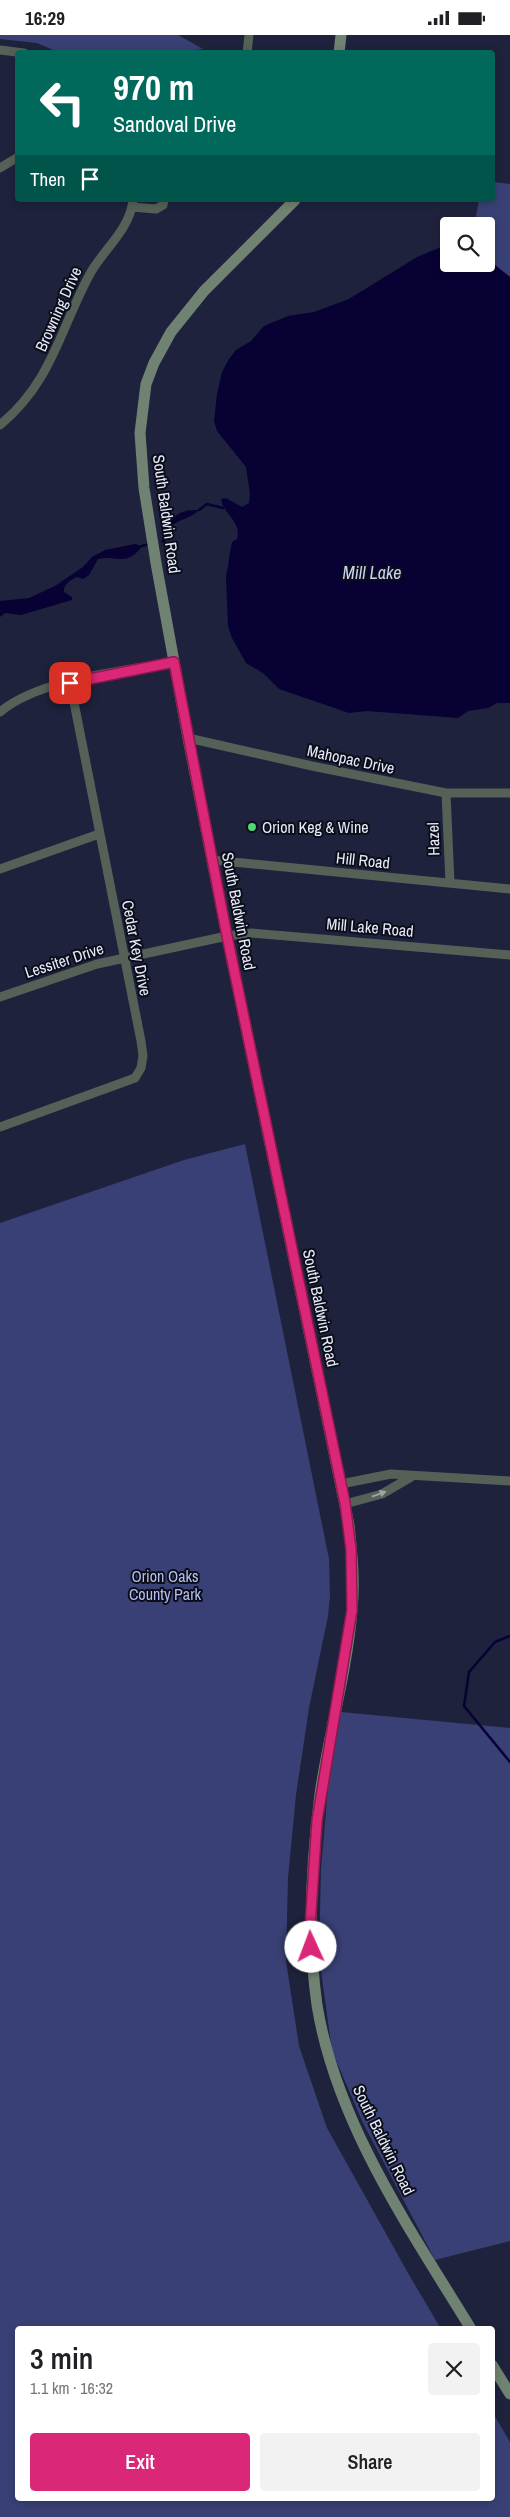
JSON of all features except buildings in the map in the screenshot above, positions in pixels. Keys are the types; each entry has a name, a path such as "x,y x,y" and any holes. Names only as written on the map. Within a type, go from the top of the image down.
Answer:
{"main road":[{"path":"339,50 341,35"},
{"name":"South Baldwin Road","path":"293,202 183,314 154,363 146,384 140,433 144,488 188,738 227,936 345,1503 351,1549 352,1610 348,1645 322,1783 313,1857 310,1927 318,2007 336,2076 361,2137 420,2244 469,2326"},
{"path":"495,2370 510,2394"}],"street":[{"path":"247,50 249,35"},
{"path":"0,50 15,52"},
{"path":"0,168 15,159"},
{"path":"132,204 156,209 163,205 164,202"},
{"name":"Browning Drive","path":"0,425 12,415 50,364 83,286 95,265 122,230 132,204"},
{"path":"0,712 32,693 70,683 174,662"},
{"name":"Cedar Key Drive","path":"0,1127 115,1087 135,1078 141,1068 143,1056 70,683"},
{"name":"Mahopac Drive","path":"188,738 312,766 446,793 510,793"},
{"name":"Hazel","path":"446,793 450,883"},
{"path":"0,869 99,834"},
{"name":"Hill Road","path":"212,860 510,889"},
{"name":"Mill Lake Road","path":"227,936 252,933 290,935 510,955"},
{"name":"Lessiter Drive","path":"0,997 96,964 227,936"},
{"path":"341,1484 391,1474 411,1477 510,1481"},
{"path":"345,1503 382,1494 411,1477"}],"green space":[{"path":"0,35 178,35 203,49 53,50 37,43 0,39"},
{"path":"495,182 510,184 510,277 495,265 495,217 476,217 479,202 495,202"},
{"name":"Orion Oaks County Park","path":"245,1144 329,1559 330,1596 328,1616 309,1708 296,1795 288,1878 286,1961 299,2046 327,2128 439,2326 15,2326 15,2501 495,2501 495,2416 510,2442 510,2517 0,2517 0,1223 184,1160"},
{"path":"341,1712 510,1728 510,2241 435,2260 363,2123 332,2051 319,1956 321,1869 328,1788"}],"water":[{"name":"Mill Lake","path":"440,248 440,272 495,272 495,265 510,277 510,703 497,703 488,708 468,711 458,718 367,711 349,713 279,689 263,673 246,663 232,638 228,626 226,576 232,542 237,539 238,533 235,523 225,510 221,499 226,498 242,507 249,503 250,494 246,467 217,431 214,421 222,372 236,350 251,341 264,326 288,316 314,312 349,299 417,257"},
{"path":"199,510 173,524 167,534 165,543 161,542 173,518 183,512"},
{"path":"135,544 142,546 132,556 122,559 98,559 89,575 83,579 77,577 67,583 64,592 72,597 72,600 21,615 5,613 0,617 0,601 29,598 55,586 83,567 92,557 105,550"}],"waterway":[{"path":"199,510 207,504 223,508"},
{"path":"142,546 150,544"},
{"path":"510,1636 495,1642 469,1672 464,1706 510,1762"}],"place":[{"name":"Orion Keg & Wine","path":"252,827"}],"route":[{"path":"70,683 95,676 174,662 227,936 345,1503 351,1549 352,1610 348,1645 330,1736 317,1821 313,1857 311,1947"}]}
